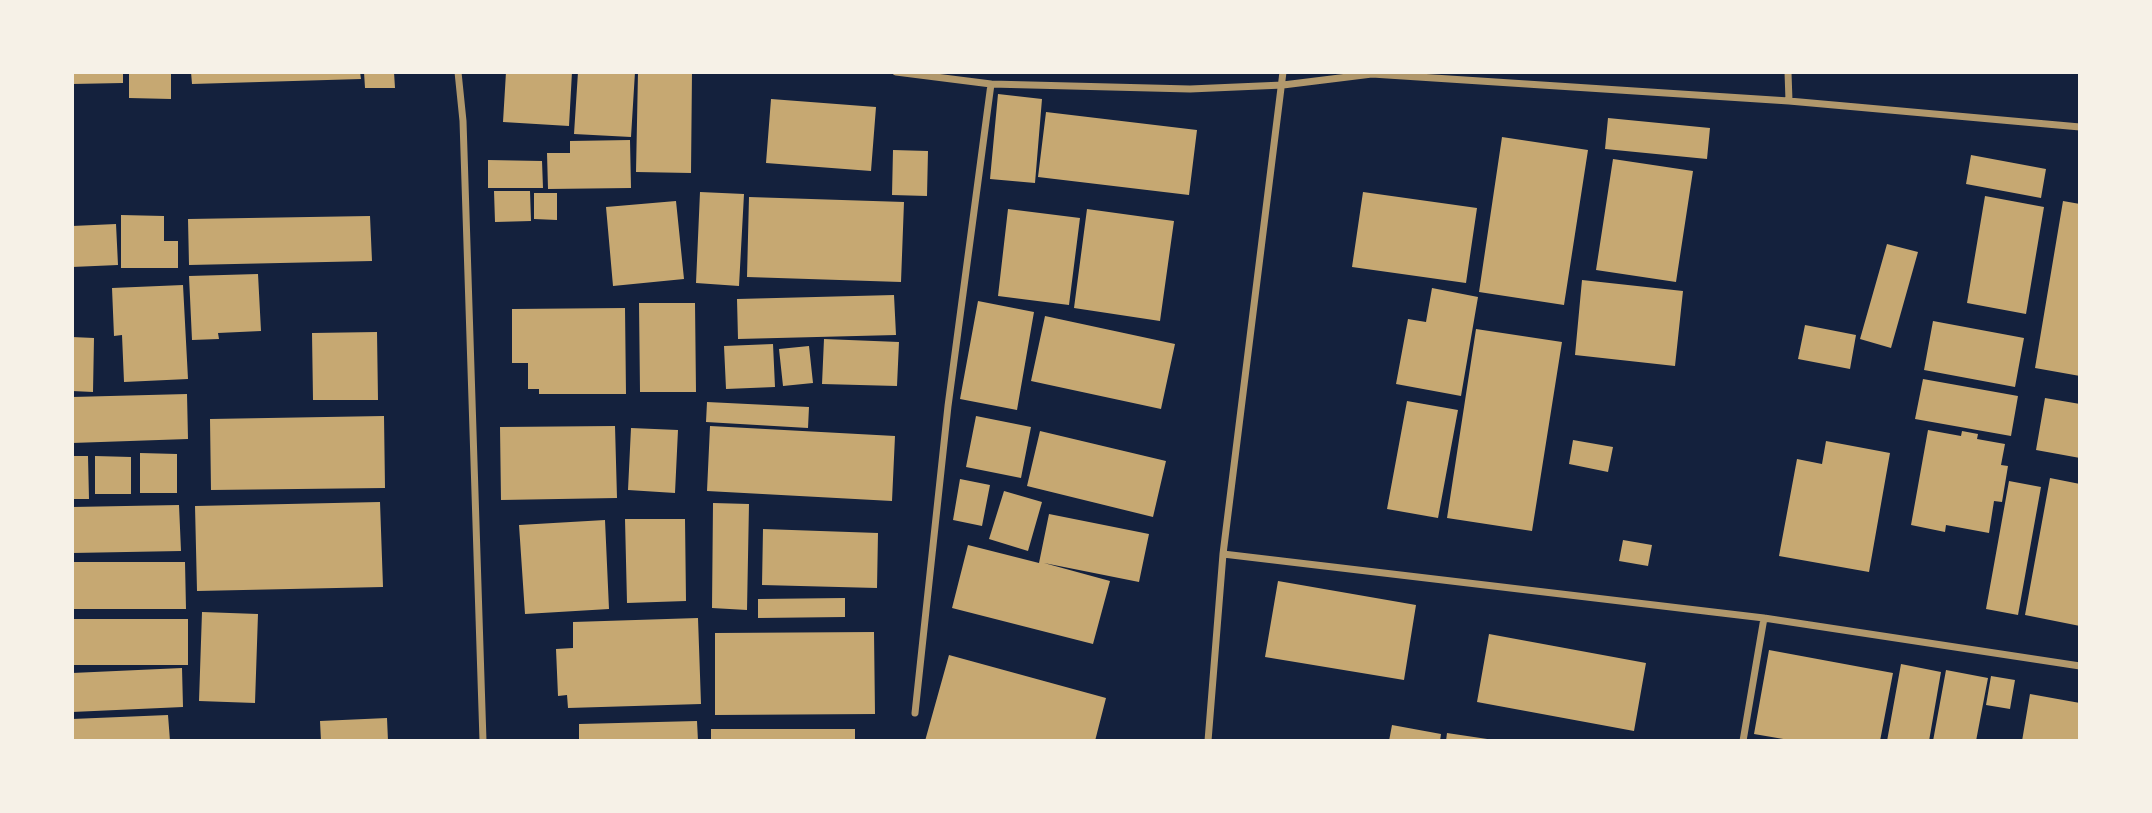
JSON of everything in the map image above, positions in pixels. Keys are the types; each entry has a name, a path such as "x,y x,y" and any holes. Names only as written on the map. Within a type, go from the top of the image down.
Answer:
{"street":[{"path":"458,72 463,121 484,741"},
{"path":"896,72 990,84 1190,89 1283,85 1372,74 1789,100 2080,127"},
{"path":"1208,741 1223,554 1283,72"},
{"path":"1788,72 1789,100"},
{"path":"915,713 948,406 990,84"},
{"path":"1223,554 1764,618 2080,666"},
{"path":"1743,741 1764,618"}],"building":[{"path":"72,72 123,72 123,83 72,84"},
{"path":"129,72 171,72 171,99 129,98"},
{"path":"191,72 360,72 361,79 192,84"},
{"path":"364,72 394,72 395,88 365,88"},
{"path":"506,72 572,72 569,126 503,122"},
{"path":"578,72 635,72 631,137 574,134"},
{"path":"638,72 692,72 691,173 636,172"},
{"path":"998,94 1042,99 1035,183 990,179"},
{"path":"771,99 876,107 871,171 766,163"},
{"path":"1046,112 1197,130 1189,195 1038,177"},
{"path":"1608,118 1710,128 1707,159 1605,149"},
{"path":"1502,137 1588,150 1564,305 1479,292"},
{"path":"630,140 631,188 548,189 547,153 570,153 570,141"},
{"path":"893,150 928,151 927,196 892,195"},
{"path":"1971,155 2046,169 2041,198 1966,184"},
{"path":"1613,159 1693,171 1676,282 1596,270"},
{"path":"488,160 542,161 543,188 488,188"},
{"path":"494,191 530,191 531,221 495,222"},
{"path":"700,192 744,194 739,286 696,283"},
{"path":"1363,192 1477,208 1466,283 1352,267"},
{"path":"534,193 557,193 557,220 534,219"},
{"path":"1985,196 2044,207 2026,314 1967,303"},
{"path":"749,197 904,202 901,282 747,277"},
{"path":"676,201 684,279 613,286 606,207"},
{"path":"2063,201 2080,204 2080,376 2035,368"},
{"path":"1008,209 1080,218 1069,305 998,296"},
{"path":"1087,209 1174,221 1160,321 1074,308"},
{"path":"121,215 164,216 164,241 178,241 178,268 121,268"},
{"path":"370,216 372,261 189,265 188,219"},
{"path":"116,224 118,265 72,267 72,226"},
{"path":"1887,244 1918,252 1891,348 1860,339"},
{"path":"258,274 261,331 218,333 219,339 192,340 189,276"},
{"path":"1582,280 1683,291 1675,366 1575,355"},
{"path":"183,285 188,379 124,382 122,335 114,336 112,288"},
{"path":"1432,288 1478,297 1461,396 1396,384 1408,319 1426,322"},
{"path":"894,295 896,335 738,339 737,299"},
{"path":"978,301 1034,312 1017,410 960,399"},
{"path":"639,303 695,303 696,392 640,392"},
{"path":"625,308 626,394 539,394 539,389 528,389 528,363 512,363 512,309"},
{"path":"1045,316 1175,344 1161,409 1031,381"},
{"path":"1933,321 2024,338 2015,387 1924,370"},
{"path":"1805,325 1856,335 1850,369 1798,359"},
{"path":"1476,329 1562,342 1532,531 1447,518"},
{"path":"377,332 378,400 313,400 312,333"},
{"path":"72,337 94,338 93,392 72,391"},
{"path":"824,339 899,342 897,386 822,384"},
{"path":"773,344 775,387 726,389 724,346"},
{"path":"809,346 813,383 783,386 779,349"},
{"path":"1923,379 2018,396 2011,436 1915,419"},
{"path":"187,394 188,439 72,443 72,397"},
{"path":"2045,398 2080,404 2080,458 2036,450"},
{"path":"1407,401 1458,410 1438,518 1387,509"},
{"path":"707,402 809,407 808,428 706,422"},
{"path":"384,416 385,488 211,490 210,419"},
{"path":"976,416 1031,427 1021,478 966,467"},
{"path":"615,426 617,498 501,500 500,427"},
{"path":"710,426 895,436 892,501 707,491"},
{"path":"631,428 678,430 675,493 628,490"},
{"path":"1928,430 1961,436 1962,431 1978,434 1977,439 2005,444 2001,465 2008,466 2002,502 1994,501 1989,533 1946,525 1945,532 1911,525"},
{"path":"1040,431 1166,461 1153,517 1027,486"},
{"path":"1573,440 1613,447 1608,472 1569,464"},
{"path":"1826,441 1890,453 1869,572 1779,556 1797,459 1822,464"},
{"path":"140,453 177,454 177,493 140,493"},
{"path":"72,456 88,456 89,499 72,499"},
{"path":"95,456 131,457 131,494 95,494"},
{"path":"2050,478 2080,484 2080,626 2025,615"},
{"path":"960,479 990,485 982,526 953,520"},
{"path":"2009,481 2041,487 2018,615 1986,609"},
{"path":"1004,491 1042,502 1028,551 989,539"},
{"path":"380,502 383,587 197,591 195,506"},
{"path":"713,503 749,504 747,610 712,608"},
{"path":"179,505 181,551 72,553 72,507"},
{"path":"1049,514 1149,534 1139,582 1044,563 1110,581 1093,644 952,608 968,545 1039,563"},
{"path":"625,519 685,519 686,601 627,603"},
{"path":"605,520 609,609 525,614 519,525"},
{"path":"763,529 878,533 877,588 762,585"},
{"path":"1623,540 1652,545 1648,566 1619,561"},
{"path":"72,562 185,562 186,609 72,609"},
{"path":"1278,581 1416,605 1404,680 1265,657"},
{"path":"845,598 845,617 758,618 758,599"},
{"path":"202,612 258,614 255,703 199,701"},
{"path":"698,618 701,704 568,708 567,695 558,696 556,649 573,648 573,622"},
{"path":"72,619 188,619 188,665 72,665"},
{"path":"874,632 875,714 715,715 715,633"},
{"path":"1489,634 1646,663 1634,731 1477,702"},
{"path":"1769,650 1893,673 1880,741 1795,741 1754,734"},
{"path":"949,655 1106,698 1095,741 925,741"},
{"path":"1901,664 1941,672 1929,741 1887,741"},
{"path":"182,668 183,707 72,712 72,673"},
{"path":"1946,670 1988,678 1976,741 1933,741"},
{"path":"1991,676 2015,680 2010,709 1986,705"},
{"path":"2030,694 2080,703 2080,741 2022,741"},
{"path":"168,715 170,741 72,741 72,719"},
{"path":"387,718 388,741 321,741 320,721"},
{"path":"697,721 698,741 579,741 579,724"},
{"path":"1392,725 1441,734 1440,741 1389,741"},
{"path":"711,729 855,729 855,741 711,741"},
{"path":"1447,733 1494,740 1446,741"}]}
